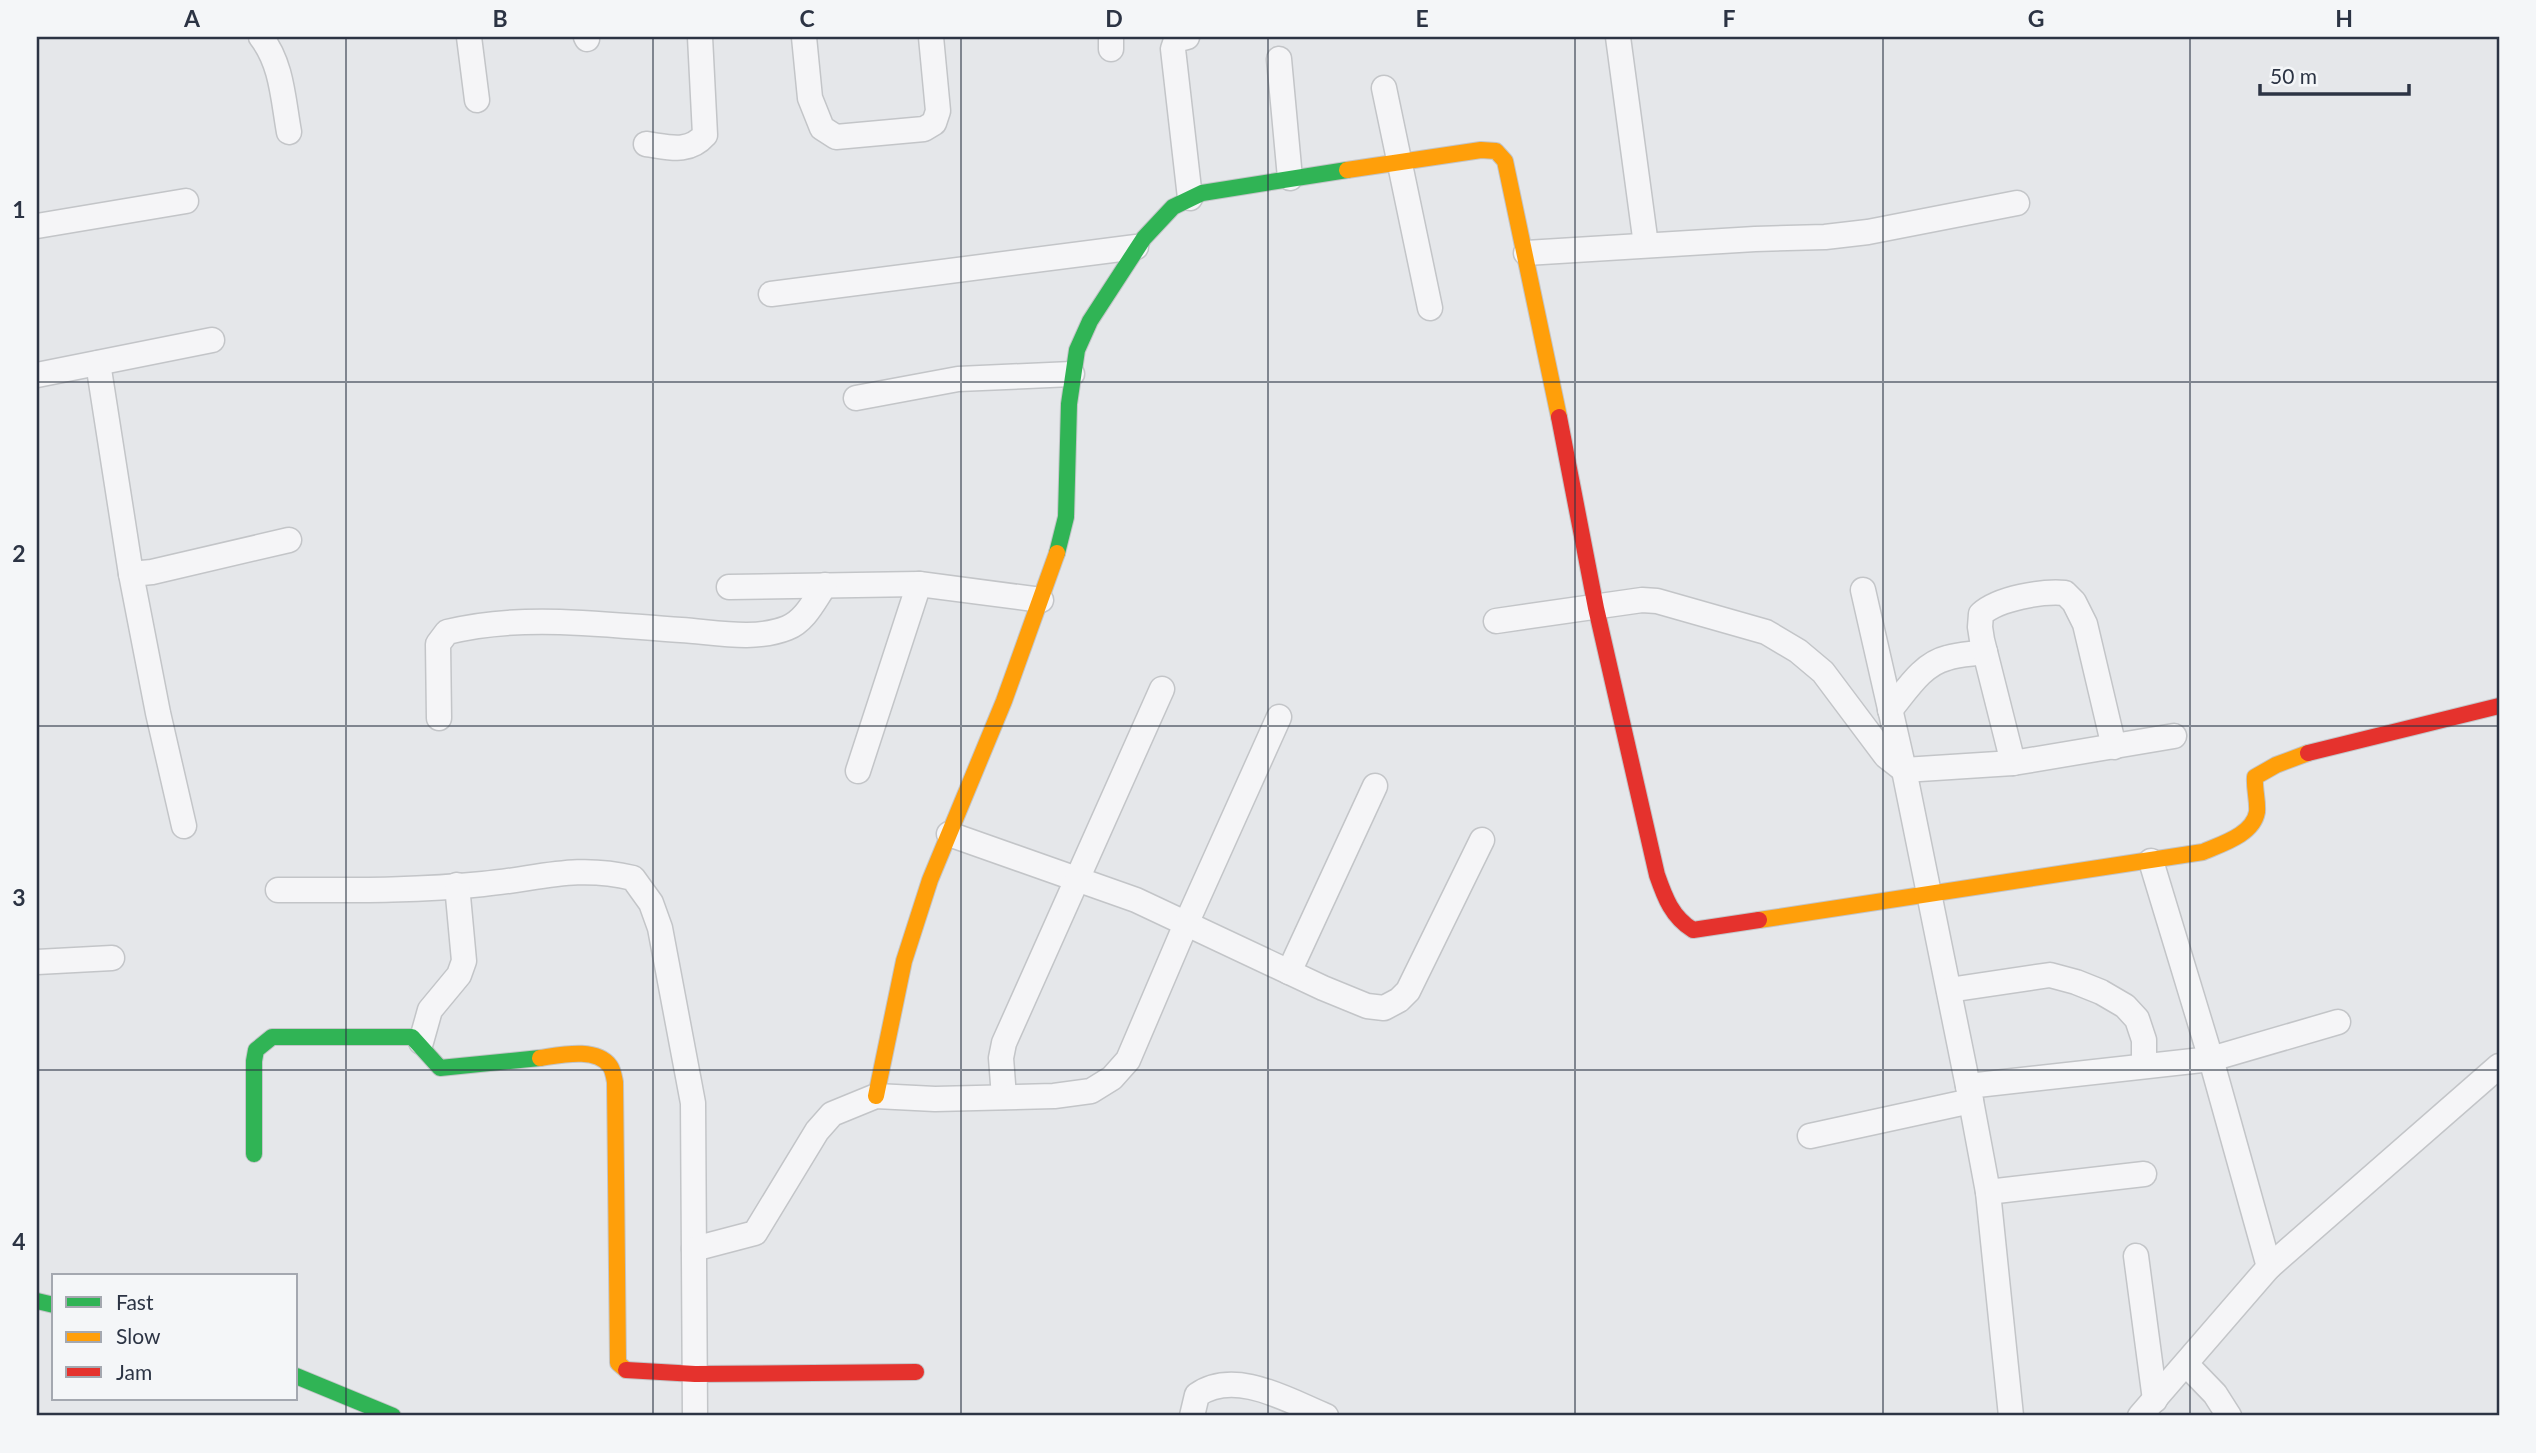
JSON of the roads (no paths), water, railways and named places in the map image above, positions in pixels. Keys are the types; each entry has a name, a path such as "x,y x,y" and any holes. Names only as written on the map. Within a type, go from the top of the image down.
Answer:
{"street":[{"path":"261,37 277,64 289,132"},
{"path":"469,37 477,100"},
{"path":"646,144 684,148 696,146 705,135 700,37"},
{"path":"804,37 810,98 814,112 822,128 836,137 924,129 934,123 938,111 931,37"},
{"path":"1187,37 1176,40 1173,49 1189,198"},
{"path":"1618,37 1646,245"},
{"path":"1279,59 1290,178"},
{"path":"1384,88 1430,308"},
{"path":"876,1096 904,961 930,880 1004,701 1041,600 1069,512 1067,408 1074,358 1083,334 1136,247 1173,208 1189,198 1211,192 1481,150 1496,152 1508,169 1596,608 1657,875 1671,914 1682,925 1693,930 2203,852 2251,826 2257,811 2253,792 2255,777 2269,767 2306,754 2499,706"},
{"path":"37,226 186,201"},
{"path":"1526,253 1846,234 2017,202"},
{"path":"771,294 1136,247"},
{"path":"37,375 212,340"},
{"path":"98,363 131,574 158,713 184,825"},
{"path":"856,398 958,379 1072,374"},
{"path":"131,574 152,572 289,540"},
{"path":"729,587 919,584 1041,600"},
{"path":"858,771 919,584"},
{"path":"439,718 438,644 447,632 494,623 546,621 734,634 769,633 800,621 825,585"},
{"path":"1863,590 1904,770 1988,1192 2011,1416"},
{"path":"2013,763 1985,652 1980,627 1981,614 1989,607 2049,592 2065,593 2074,602 2085,624 2114,747"},
{"path":"1496,621 1643,600 1657,601 1766,632 1798,651 1823,672 1886,756 1904,770 2013,763 2174,736"},
{"path":"1890,709 1921,674 1935,663 1946,658 1985,652"},
{"path":"1004,1097 1001,1058 1004,1043 1162,689"},
{"path":"694,1249 755,1233 817,1131 832,1114 876,1096 904,1100 1054,1096 1091,1091 1112,1078 1128,1060 1279,717"},
{"path":"1289,972 1375,786"},
{"path":"949,834 1136,900 1367,1006 1384,1008 1399,1000 1408,990 1482,840"},
{"path":"2151,861 2211,1059 2269,1266"},
{"path":"278,890 359,890 483,884 566,872 606,871 633,878 651,903 660,929 693,1103 695,1416"},
{"path":"421,1042 430,1010 459,975 464,961 457,885"},
{"path":"37,962 112,958"},
{"path":"1949,990 2050,975 2101,992 2125,1006 2137,1020 2144,1040 2144,1066"},
{"path":"1810,1136 1970,1093 2144,1066 2211,1059 2338,1022"},
{"path":"254,1154 254,1061 256,1050 272,1037 412,1037 421,1042 432,1063 440,1068 574,1054 599,1057 611,1067 615,1082 618,1363 628,1371 695,1374 916,1372"},
{"path":"2148,1408 2269,1266 2499,1066"},
{"path":"1988,1192 2144,1174"},
{"path":"2136,1256 2148,1408"},
{"path":"2186,1364 2215,1395 2229,1416"},
{"path":"298,1377 393,1416"},
{"path":"1192,1416 1197,1395 1209,1386 1224,1385 1259,1390 1326,1416"}]}
